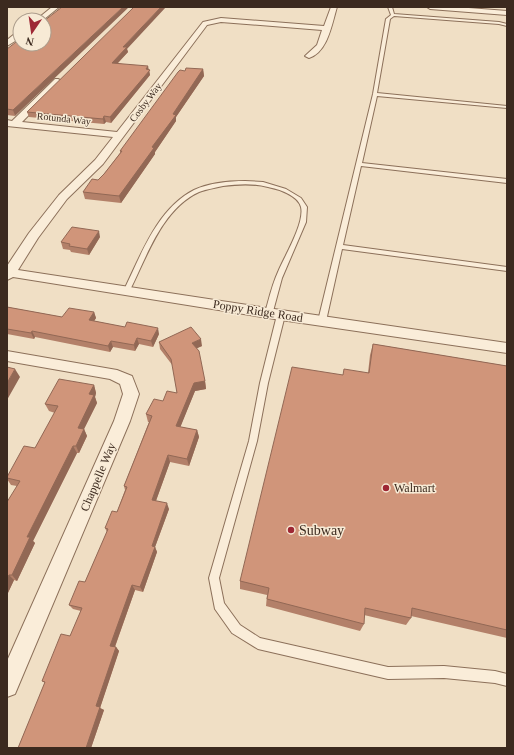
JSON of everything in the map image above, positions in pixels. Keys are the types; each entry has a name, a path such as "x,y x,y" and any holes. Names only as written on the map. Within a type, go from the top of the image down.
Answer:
{"street":[{"path":"309,56 320,46 334,7"},
{"path":"430,7 507,13"},
{"name":"Cosby Way","path":"8,272 29,241 63,197 95,167 207,22 221,20 327,28"},
{"path":"11,123 64,76"},
{"name":"Rotunda Way","path":"11,123 119,135"},
{"name":"Poppy Ridge Road","path":"8,272 275,314 507,348"},
{"name":"Chappelle Way","path":"7,356 112,374 127,380 131,394 122,421 98,479 7,686"}],"lane":[{"path":"390,7 392,15"},
{"path":"392,15 499,23 507,25"},
{"path":"322,321 375,94 388,19 392,15"},
{"path":"375,94 507,107"},
{"path":"358,164 507,181"},
{"path":"127,290 170,212 187,196 196,191 228,184 260,183 287,191 299,199 304,207 304,216 300,232 279,278 264,383 253,441 214,578 219,605 236,629 258,643 388,673 444,672 495,677 507,680"},
{"path":"339,247 507,269"}],"building":[{"path":"62,7 123,7 13,110 7,109 7,49 12,45 12,52 52,52 52,15"},
{"path":"134,7 161,7 123,47 127,47 112,63 148,66 146,69 150,70 110,117 104,116 103,119 27,112"},
{"path":"186,68 203,69 173,114 176,115 152,147 154,148 119,196 83,192 92,179 98,180 104,174 178,72 180,70 185,71"},
{"path":"72,227 99,231 87,249 69,246 70,244 61,242"},
{"path":"7,307 62,317 69,308 94,312 89,320 125,327 127,322 158,328 151,341 137,338 134,345 111,341 108,346 32,331 31,333 7,329"},
{"path":"191,327 201,339 192,343 199,351 205,381 194,383 176,426 197,430 187,459 168,455 152,500 167,503 152,546 155,547 140,587 132,585 110,646 116,647 96,706 100,707 86,748 18,748 45,682 42,681 61,634 70,636 82,608 69,605 79,581 85,582 108,529 105,528 112,511 117,512 127,487 124,486 152,416 146,414 154,399 163,401 167,391 177,393 171,359 159,342"},
{"name":"Walmart","path":"373,344 507,366 507,630 412,608 411,618 365,608 364,624 267,599 269,588 240,581 292,367 343,375 344,369 369,373"},
{"path":"7,367 15,369 7,383"},
{"path":"59,379 94,385 89,394 94,395 78,428 84,429 76,446 73,446 27,537 30,537 12,575 9,575 7,578 7,502 20,481 7,477 24,446 35,448 58,406 45,404"}],"place":[{"name":"Walmart","path":"386,488"},
{"name":"Subway","path":"291,530"}]}
